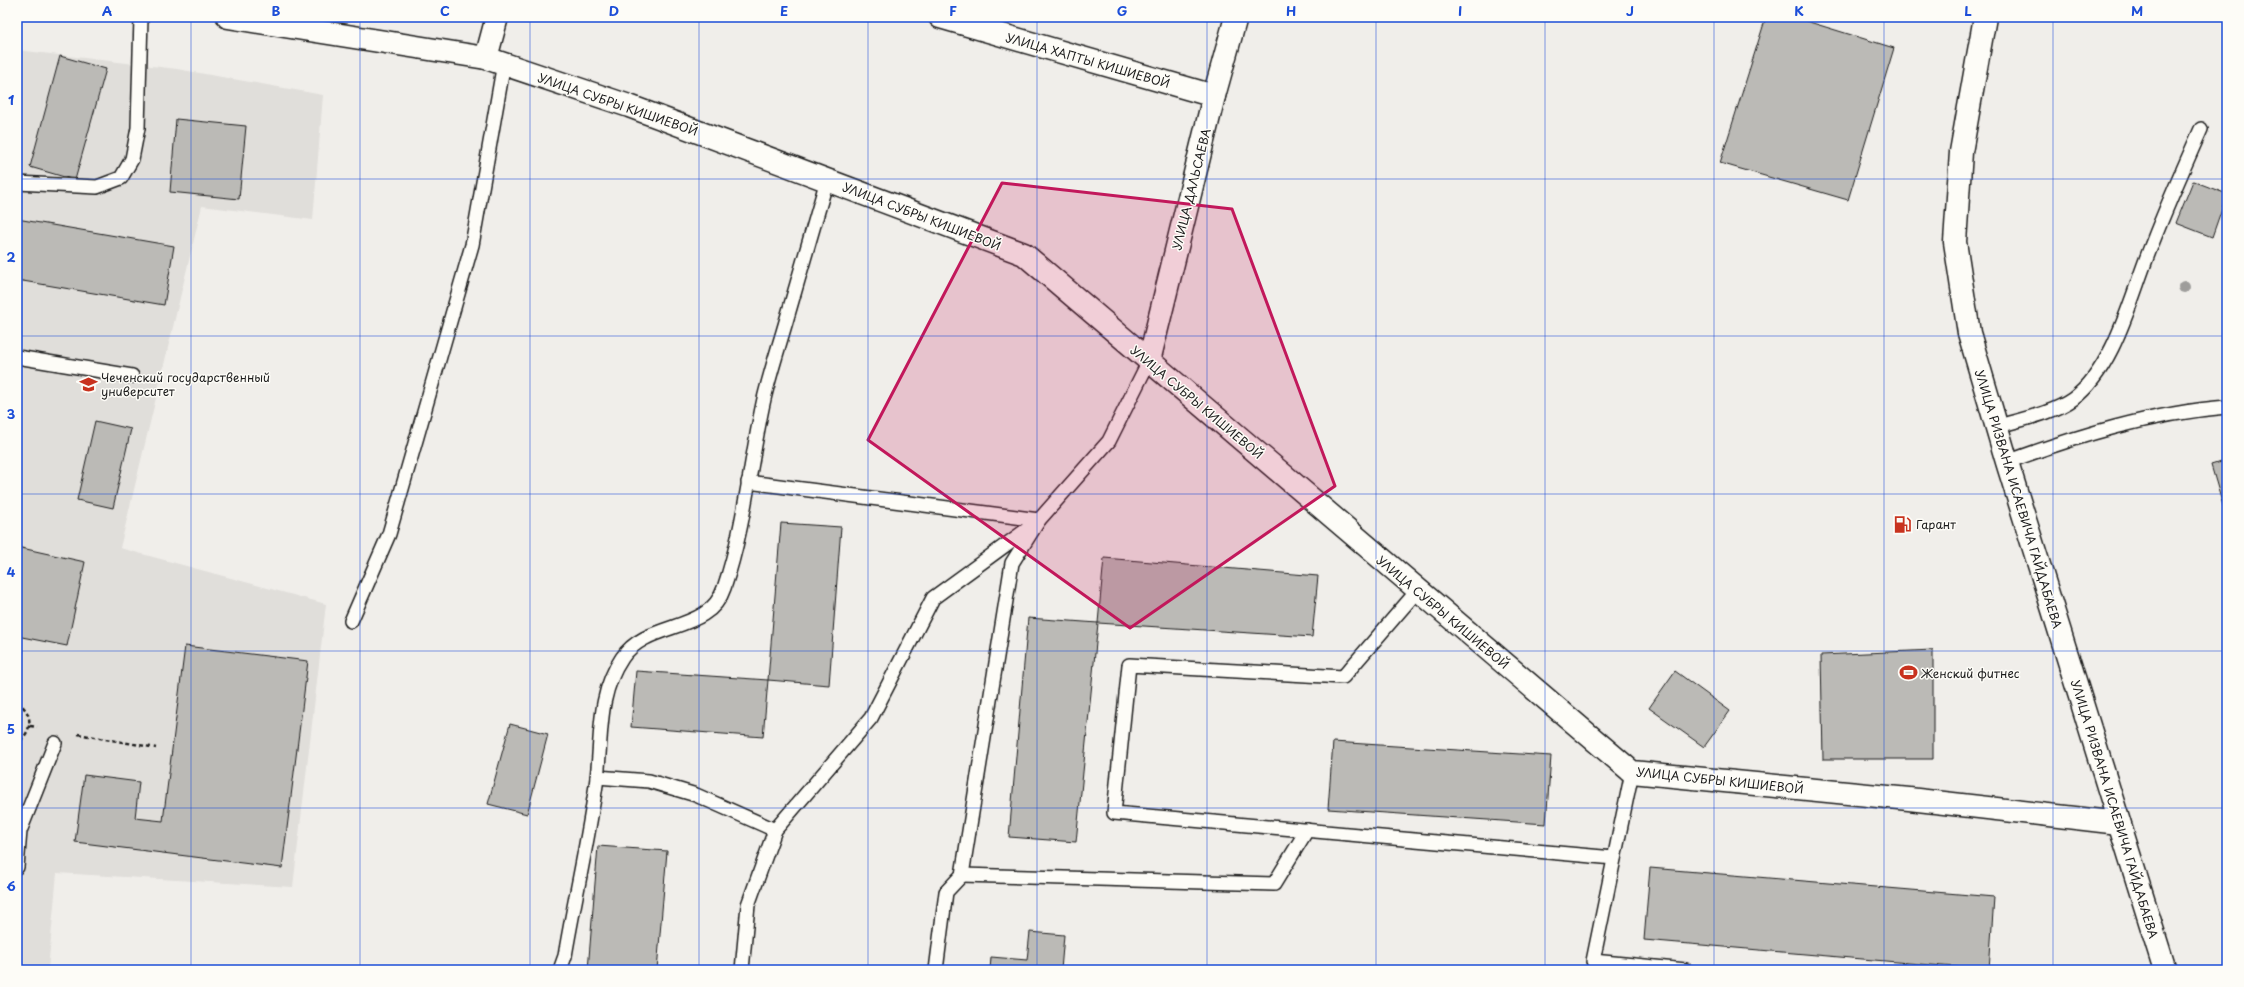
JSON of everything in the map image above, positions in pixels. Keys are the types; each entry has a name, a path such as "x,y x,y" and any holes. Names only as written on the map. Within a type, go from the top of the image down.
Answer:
{"street":[{"name":"УЛИЦА СУБРЫ КИШИЕВОЙ","path":"228,17 495,61 629,106 1024,254 1632,772 1909,799 2119,822"},
{"path":"495,61 497,17"},
{"name":"УЛИЦА ХАПТЫ КИШИЕВОЙ","path":"940,17 1214,96"},
{"name":"УЛИЦА ДАЛЬСАЕВА","path":"1149,361 1214,96 1236,17"},
{"name":"УЛИЦА РИЗВАНА ИСАЕВИЧА ГАЙДАБАЕВА","path":"1985,17 1961,152 1955,242 1969,333 1996,427 2165,970"}],"lane":[{"path":"17,183 97,187 120,178 132,159 138,128 141,17"},
{"path":"350,621 389,534 472,245 495,61"},
{"path":"1996,427 2062,405 2073,399 2088,385 2101,369 2112,348 2152,243 2201,129"},
{"path":"560,970 565,956 597,777 599,730 605,690 622,657 639,640 663,630 688,623 710,611 724,591 733,556 764,398 827,180"},
{"path":"17,357 132,376"},
{"path":"936,970 946,892 962,875 1012,563 1039,520 1109,441 1149,361"},
{"path":"2007,462 2068,440 2192,410 2227,407"},
{"path":"748,482 1039,520"},
{"path":"742,970 748,905 775,830 871,718 933,598 1039,520"},
{"path":"1418,590 1343,677 1129,666 1114,813 1614,858"},
{"path":"17,867 20,831 55,742"},
{"path":"1632,772 1592,965 1686,970"},
{"path":"597,777 649,781 696,795 775,830"},
{"path":"962,875 1274,884 1307,830"}],"path":[{"path":"17,674 23,648"},
{"path":"17,702 27,712 30,726 27,733 17,743"},
{"path":"30,726 38,727"},
{"path":"77,734 156,748"}],"highlighted area":[{"path":"1002,183 1232,209 1335,486 1130,628 868,440"}],"shaded area":[{"name":"Чеченский государственный университет","path":"17,50 177,69 323,95 313,220 202,206 120,548 326,604 293,887 57,873 48,970 17,970"}],"building":[{"path":"1766,17 1793,17 1894,48 1848,200 1720,163"},
{"path":"60,56 106,69 75,180 30,167"},
{"path":"176,119 246,126 239,199 170,192"},
{"path":"2193,181 2227,194 2212,237 2176,223"},
{"path":"17,219 174,246 164,305 17,280"},
{"path":"95,421 131,429 113,508 77,500"},
{"path":"2227,460 2227,519 2211,465"},
{"path":"781,523 841,527 829,685 768,680"},
{"path":"17,547 85,562 67,646 17,636"},
{"path":"1104,558 1318,576 1312,637 1098,623"},
{"path":"1028,618 1098,623 1076,842 1009,837"},
{"path":"185,646 308,661 282,868 75,842 84,775 139,782 135,818 163,821"},
{"path":"1933,650 1933,759 1823,759 1821,655"},
{"path":"636,671 768,680 763,737 631,727"},
{"path":"1675,671 1730,711 1704,747 1649,708"},
{"path":"510,724 548,734 527,814 488,804"},
{"path":"1333,742 1551,756 1546,824 1328,809"},
{"path":"598,846 667,851 657,970 588,970"},
{"path":"1650,868 1994,897 1989,970 1644,940"},
{"path":"1030,932 1064,935 1061,970 990,970 991,957 1027,960"}],"place":[{"name":"Чеченский государственный университет","path":"88,384"},
{"name":"Гарант","path":"1903,524"},
{"name":"Женский фитнес","path":"1908,673"}]}
